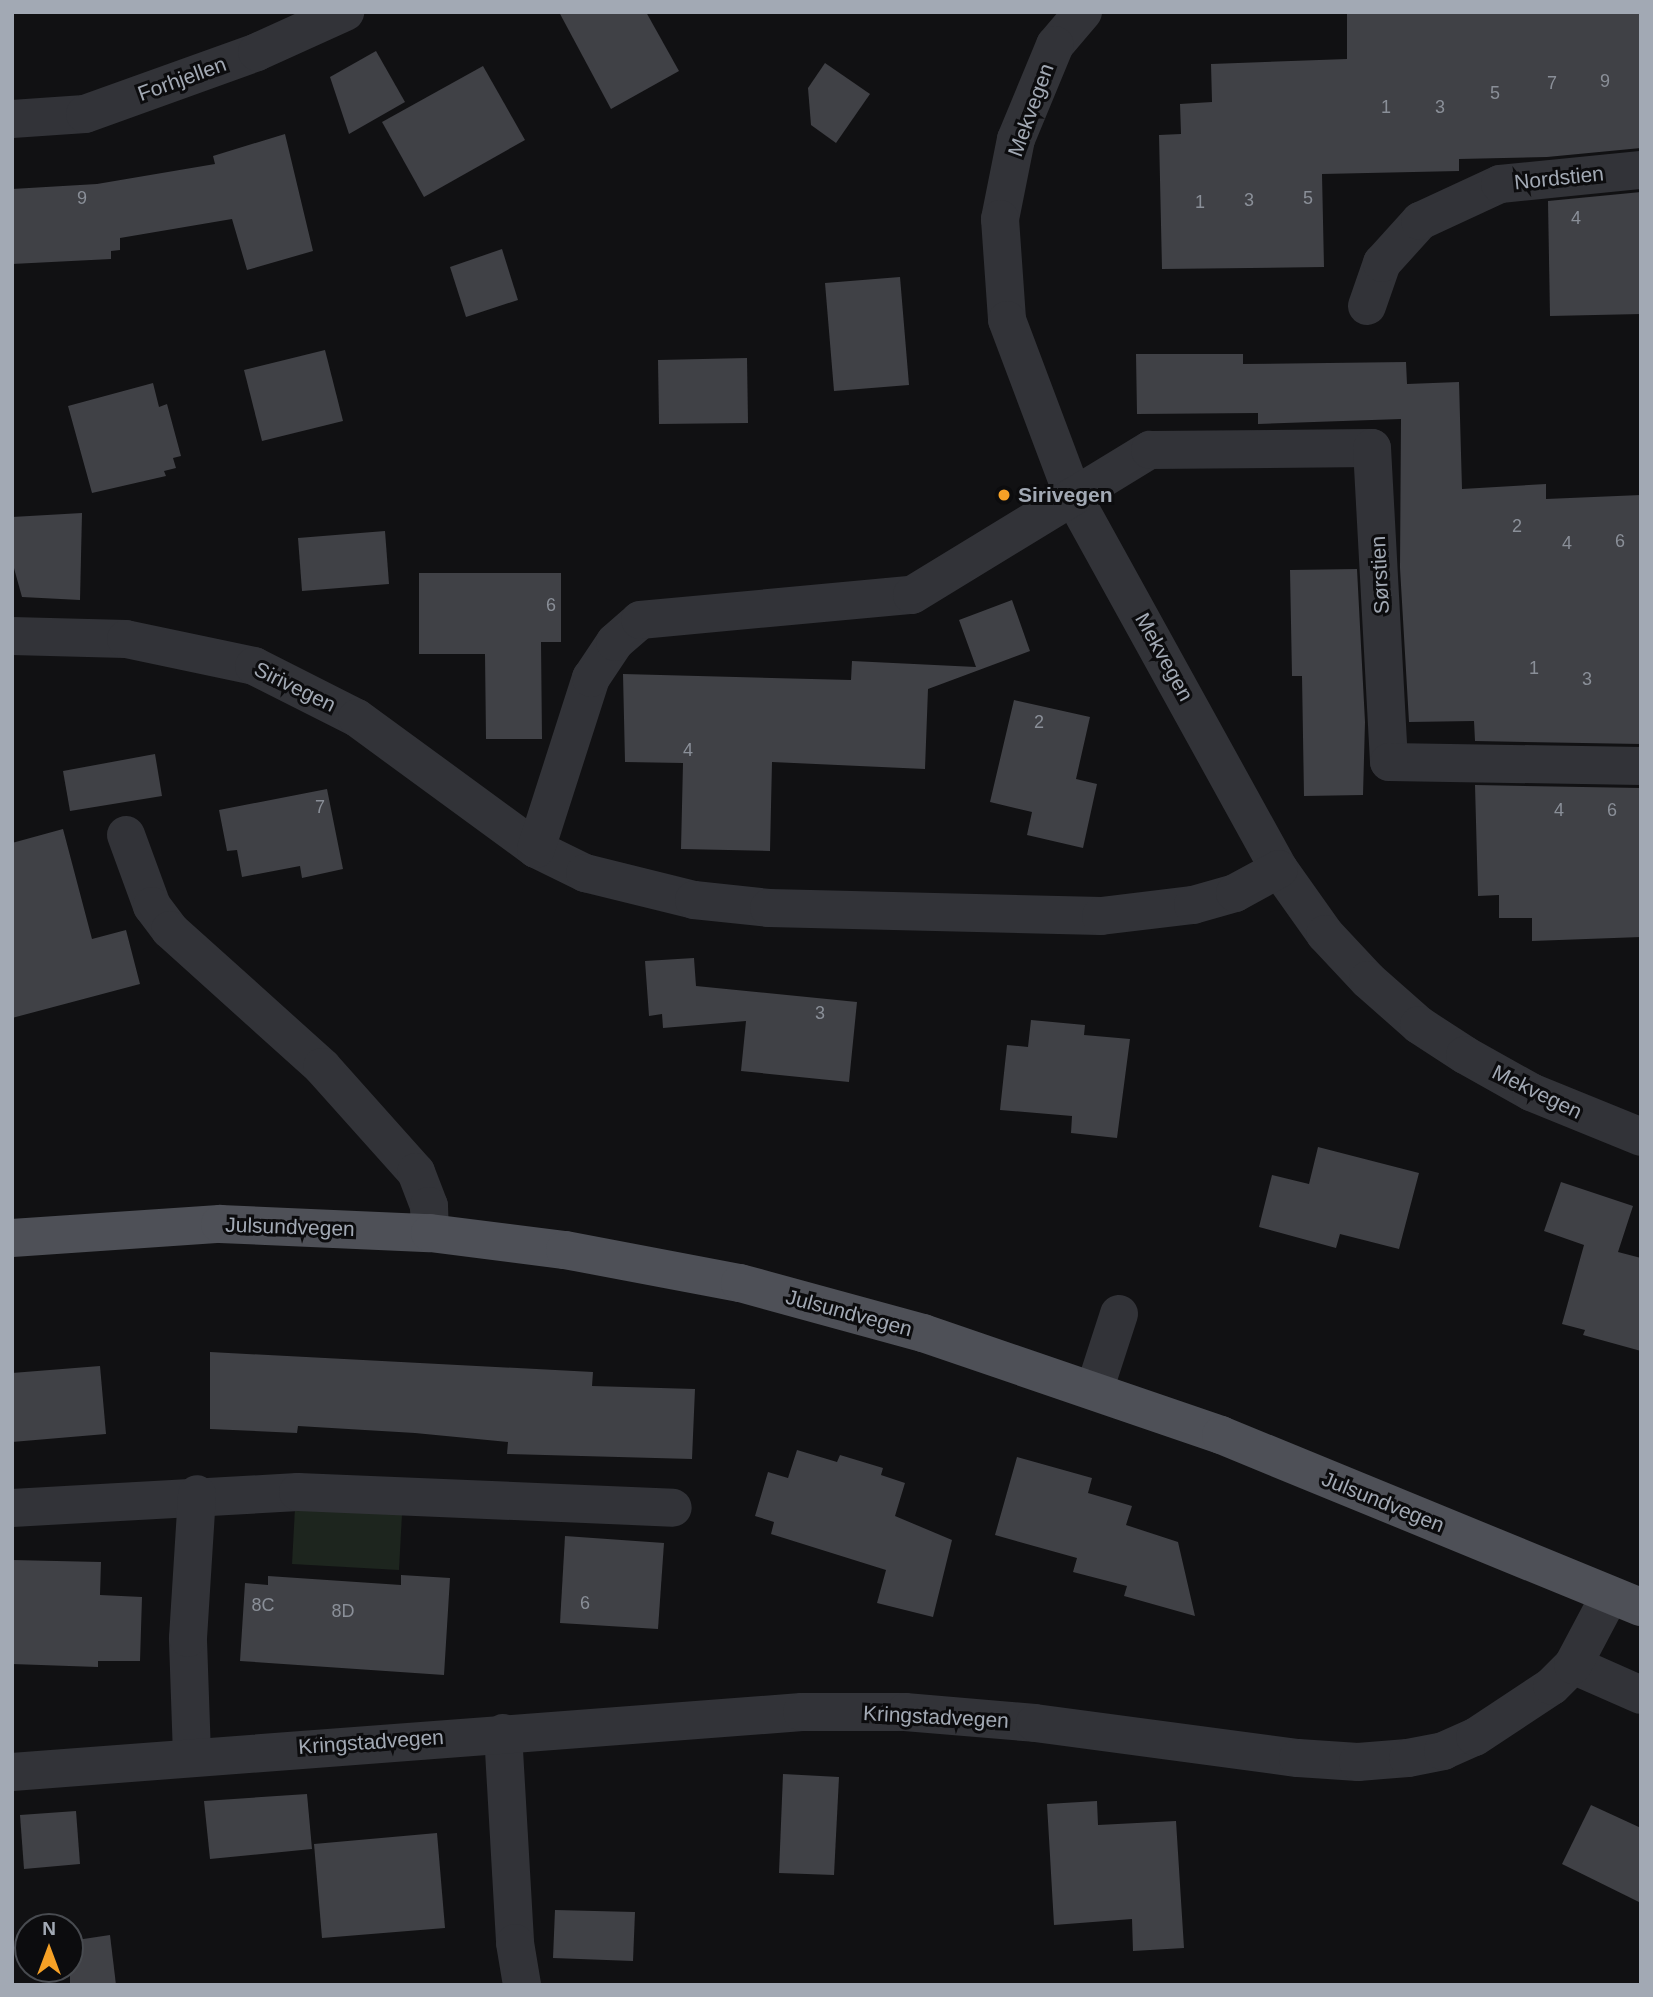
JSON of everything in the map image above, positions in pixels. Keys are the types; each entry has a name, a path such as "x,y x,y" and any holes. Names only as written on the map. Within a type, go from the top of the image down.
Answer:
{"main road":[{"name":"Julsundvegen","path":"12,1238 220,1224 430,1233 565,1250 740,1283 923,1333 1221,1435 1626,1601"}],"street":[{"name":"Forhjellen","path":"12,120 85,114 257,52 345,12"},
{"name":"Mekvegen","path":"1083,12 1055,45 1016,139 1000,219 1007,320 1073,496 1279,869 1325,934 1368,980 1419,1025 1531,1092 1641,1137"},
{"name":"Nordstien","path":"1367,306 1382,263 1420,221 1500,184 1641,170"},
{"name":"Sørstien","path":"1073,496 1150,450 1372,448 1389,762 1641,766"},
{"path":"536,849 591,678 615,642 640,620 912,595 1073,496"},
{"name":"Sirivegen","path":"12,636 126,639 254,666 357,718 536,849 585,873 694,900 769,908 998,916 1101,916 1193,905 1235,893 1279,869"},
{"path":"126,835 152,906 170,930 322,1067 416,1171 429,1206 430,1233"},
{"path":"1094,1391 1119,1314"},
{"path":"12,1508 197,1494 403,1493 673,1508"},
{"path":"192,1755 188,1638 197,1494"},
{"name":"Kringstadvegen","path":"12,1772 192,1755 728,1714 905,1712 1358,1762 1443,1751 1475,1737 1521,1710 1573,1665 1626,1601"},
{"path":"1573,1665 1641,1695"},
{"path":"503,1733 522,1985"}],"shaded area":[{"path":"295,1508 402,1514 399,1570 292,1564"}],"building":[{"path":"559,12 646,12 679,71 611,109"},
{"path":"1347,12 1641,12 1641,148 1547,157 1459,159 1459,171 1322,174 1324,267 1162,269 1159,135 1181,134 1180,104 1212,102 1211,64 1347,59"},
{"path":"376,51 405,102 349,134 330,77"},
{"path":"825,63 870,94 836,143 811,125 808,88"},
{"path":"483,66 525,140 424,197 382,122"},
{"path":"285,134 313,251 247,270 232,219 120,238 120,250 111,251 111,259 12,264 12,189 97,184 215,164 213,156"},
{"path":"1641,192 1641,314 1550,316 1548,201"},
{"path":"502,249 518,300 466,317 450,267"},
{"path":"900,277 909,385 834,391 825,283"},
{"path":"325,350 343,421 262,441 244,370"},
{"path":"1136,354 1243,354 1243,364 1406,362 1407,384 1459,382 1462,489 1546,484 1546,499 1641,495 1641,744 1475,741 1474,721 1409,722 1400,568 1401,419 1258,424 1258,413 1137,414"},
{"path":"747,358 748,423 659,424 658,360"},
{"path":"153,383 159,407 167,404 181,456 173,458 176,468 164,471 166,476 92,493 68,406"},
{"path":"82,513 80,600 22,597 12,561 12,517"},
{"path":"385,531 389,584 302,591 298,538"},
{"path":"1357,569 1365,722 1363,795 1304,796 1302,676 1292,676 1290,570"},
{"path":"419,573 561,573 561,642 541,642 542,739 486,739 485,654 419,654"},
{"path":"1012,600 1030,651 928,689 925,769 772,762 770,851 681,849 683,763 625,762 623,674 851,680 852,661 976,667 959,620"},
{"path":"1014,700 1090,717 1076,779 1097,784 1083,848 1027,835 1032,812 990,802"},
{"path":"155,754 162,796 70,811 63,771"},
{"path":"1475,785 1641,788 1641,937 1532,941 1532,918 1499,918 1499,895 1478,896"},
{"path":"327,789 343,869 302,878 300,866 242,877 237,850 227,851 219,810"},
{"path":"63,829 92,939 126,930 140,984 12,1018 12,843"},
{"path":"694,958 696,986 857,1002 849,1082 741,1071 746,1021 663,1028 662,1014 649,1016 645,961"},
{"path":"1031,1020 1085,1025 1084,1035 1130,1039 1117,1138 1071,1133 1072,1116 1000,1110 1007,1045 1028,1047"},
{"path":"1318,1147 1419,1173 1399,1249 1340,1234 1336,1248 1259,1227 1272,1175 1309,1184"},
{"path":"1561,1182 1633,1206 1618,1252 1641,1258 1641,1351 1583,1335 1585,1330 1562,1324 1584,1245 1544,1231"},
{"path":"210,1352 593,1372 592,1386 695,1389 692,1459 507,1454 508,1442 415,1433 298,1426 297,1433 210,1429"},
{"path":"100,1366 106,1434 12,1442 12,1373"},
{"path":"797,1450 837,1462 840,1455 883,1468 881,1475 905,1483 895,1516 952,1540 933,1617 877,1603 886,1570 771,1534 774,1522 755,1516 768,1472 788,1478"},
{"path":"1017,1457 1092,1478 1088,1493 1132,1506 1126,1525 1178,1542 1195,1616 1124,1596 1127,1586 1073,1572 1077,1558 995,1535"},
{"path":"565,1536 664,1543 658,1629 560,1623"},
{"path":"12,1560 101,1562 100,1595 142,1597 140,1661 98,1661 98,1667 12,1664"},
{"path":"401,1575 450,1578 444,1675 240,1661 245,1583 268,1585 268,1576 401,1585"},
{"path":"783,1774 839,1777 834,1875 779,1873"},
{"path":"307,1794 312,1849 210,1859 204,1801"},
{"path":"1097,1801 1098,1825 1176,1821 1184,1948 1133,1951 1132,1919 1054,1925 1047,1804"},
{"path":"1591,1805 1641,1828 1641,1903 1562,1864"},
{"path":"76,1811 80,1864 24,1869 20,1815"},
{"path":"437,1833 445,1928 322,1938 314,1844"},
{"path":"555,1910 635,1912 633,1961 553,1958"},
{"path":"110,1935 116,1985 70,1985 84,1983 84,1939"}],"place":[{"name":"Sirivegen","path":"1004,495"}]}
